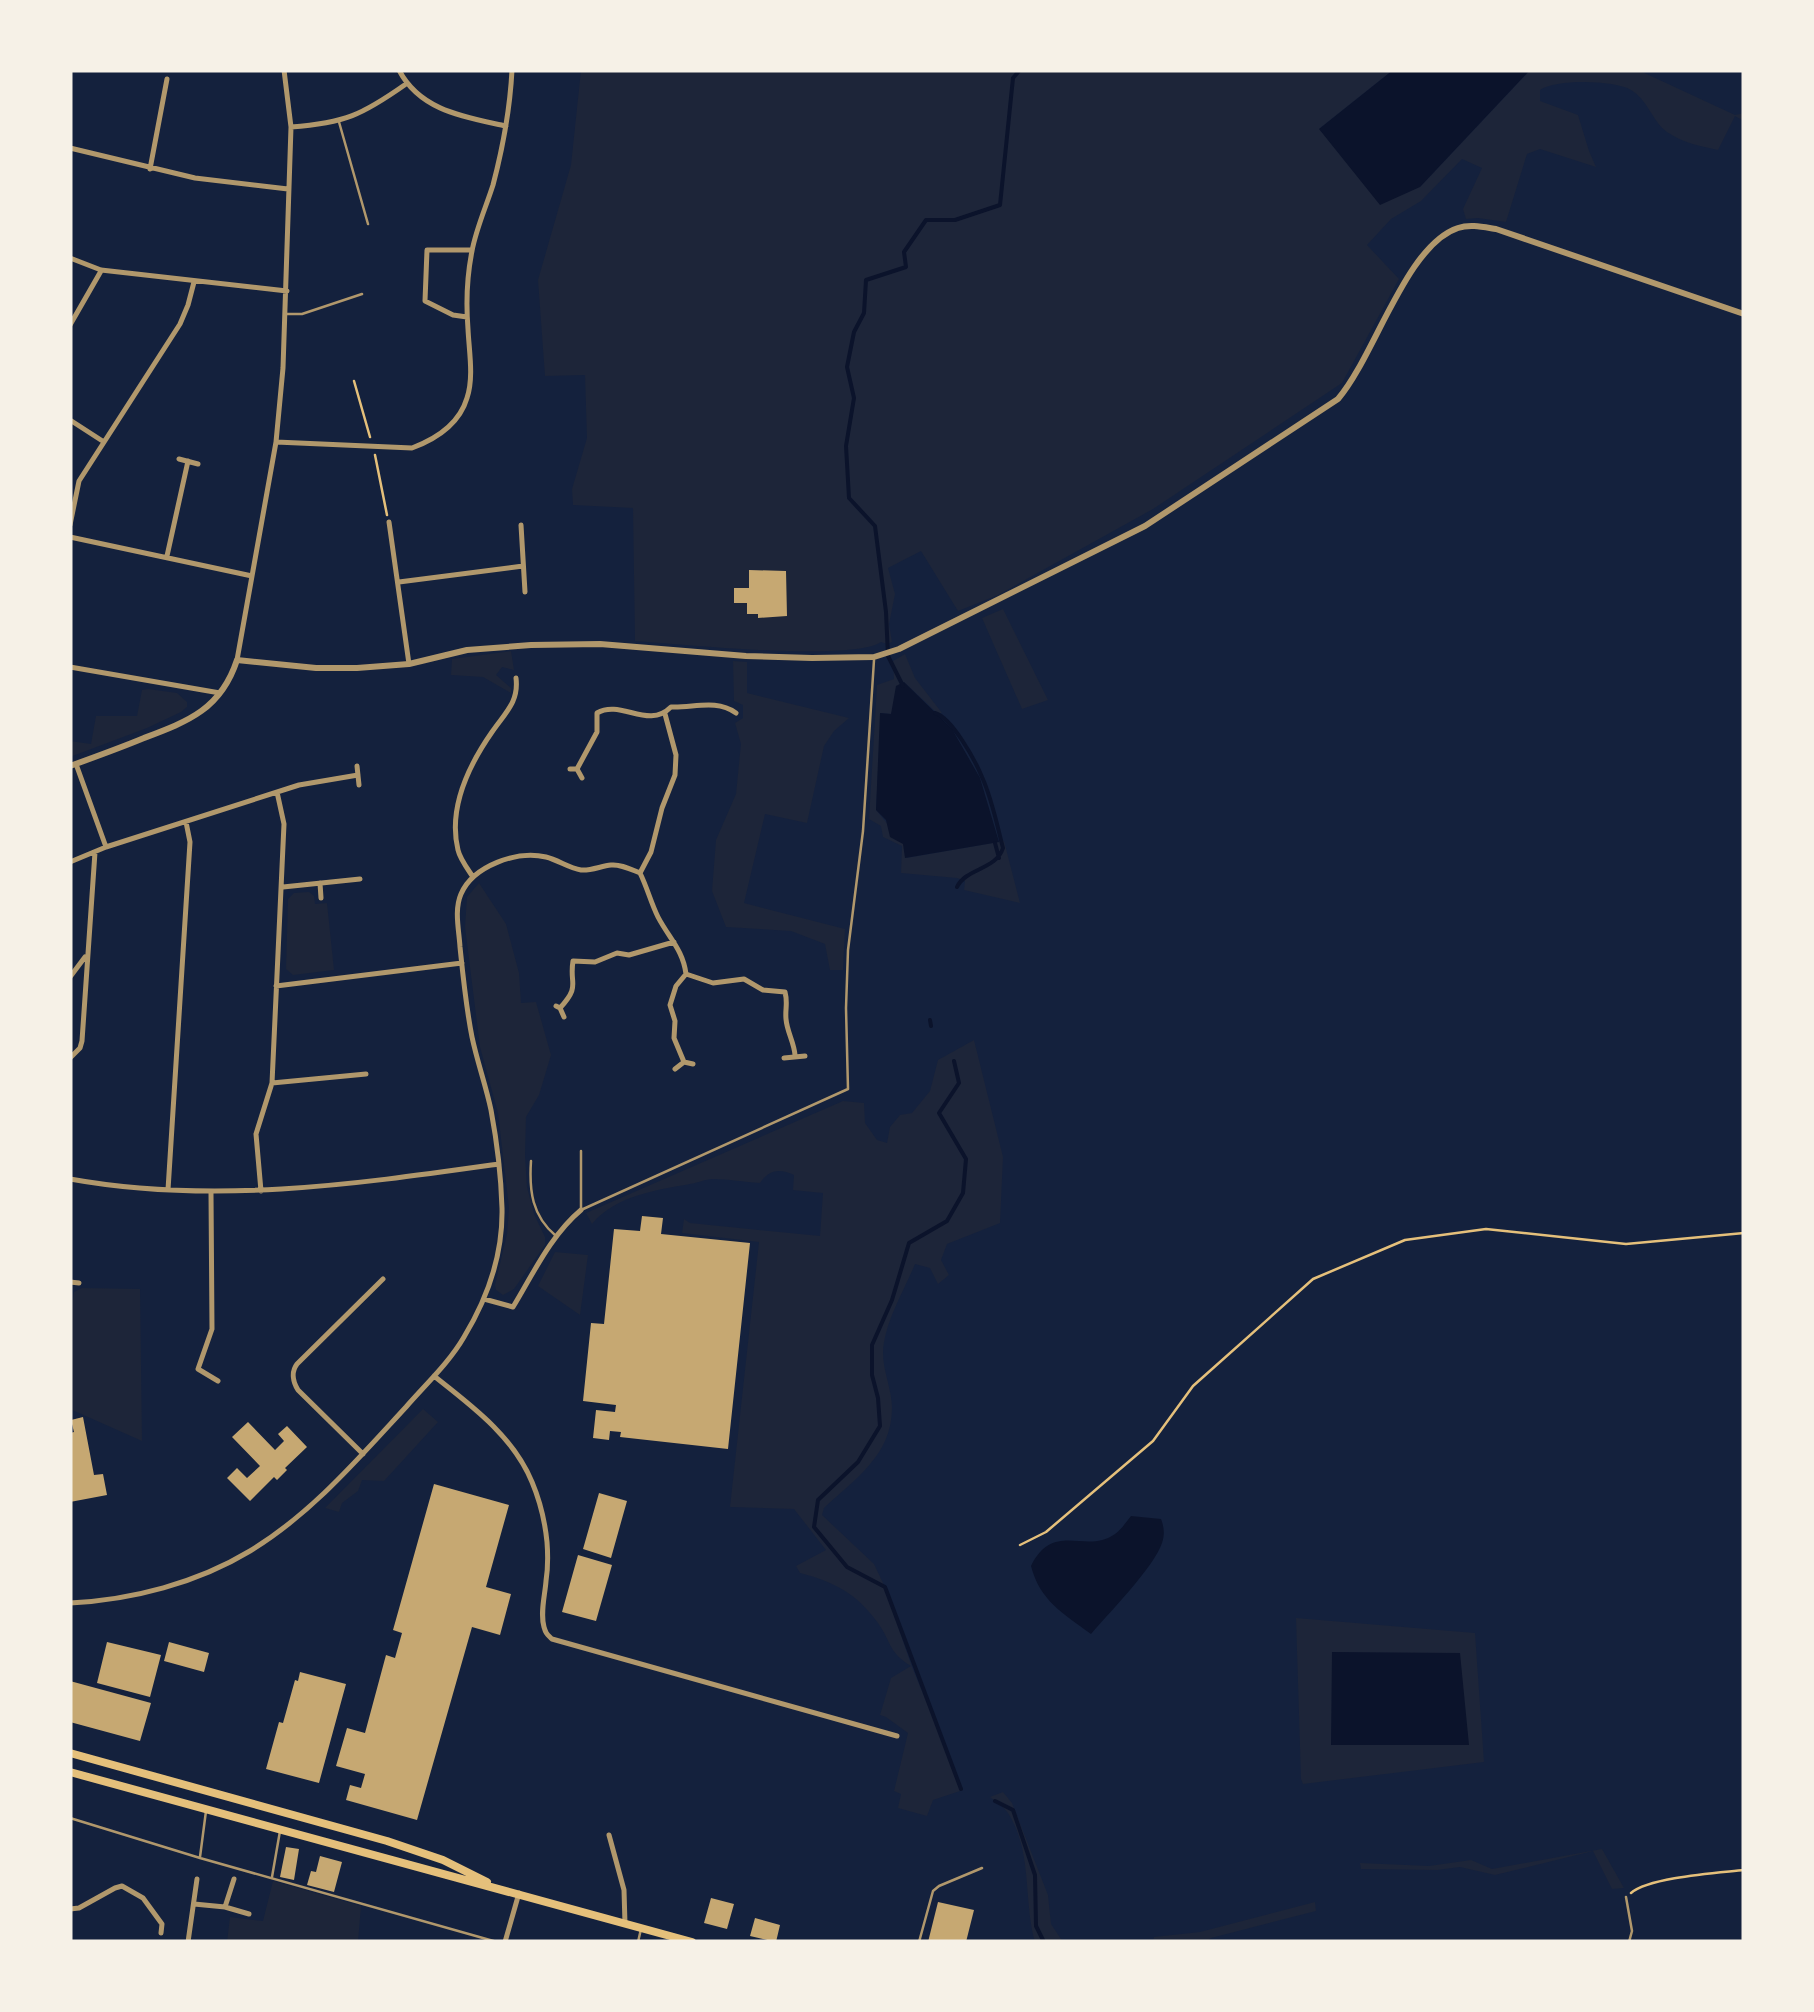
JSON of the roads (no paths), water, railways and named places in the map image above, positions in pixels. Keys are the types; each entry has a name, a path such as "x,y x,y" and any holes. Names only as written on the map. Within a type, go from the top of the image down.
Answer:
{"highway":[{"path":"70,1753 388,1841 442,1860 500,1888"},
{"path":"70,1772 692,1942"}],"street":[{"path":"106,848 73,765 193,720 221,693 237,660 276,442 286,314 291,127 284,70"},
{"path":"399,70 406,84 437,108 506,126"},
{"path":"276,442 412,448 449,428 460,414 471,380 467,316 472,250 492,189 506,126 512,70"},
{"path":"150,169 167,78"},
{"path":"291,127 339,122 361,113 406,84"},
{"path":"70,148 196,178 289,190"},
{"path":"237,660 316,668 409,664 467,650 531,644 600,644 752,656 876,656 898,649 1146,526 1338,398 1358,372 1419,260 1441,237 1467,226 1496,229 1744,314"},
{"path":"467,316 453,314 426,300 427,250 472,250"},
{"path":"70,258 102,270 287,291"},
{"path":"70,325 102,270"},
{"path":"70,525 80,481 180,324 194,282"},
{"path":"70,420 104,442"},
{"path":"179,460 198,464"},
{"path":"167,558 188,462"},
{"path":"389,522 409,664"},
{"path":"521,525 525,592"},
{"path":"70,536 252,576"},
{"path":"398,582 523,566"},
{"path":"70,667 221,693"},
{"path":"473,877 458,853 455,826 460,794 480,749 516,697 516,678"},
{"path":"582,778 574,769 598,732 598,714 606,708 648,717 664,714 671,707 708,704 736,713"},
{"path":"640,873 651,852 675,775 676,755 664,714"},
{"path":"357,766 358,784"},
{"path":"70,862 310,782 358,775"},
{"path":"261,1191 256,1128 272,1083 282,887 284,824 277,792"},
{"path":"168,1190 190,842 186,822"},
{"path":"70,1058 82,1041 95,852"},
{"path":"70,1603 163,1588 248,1552 298,1516 362,1454 462,1340 484,1299 495,1266 502,1212 491,1110 472,1036 457,911 461,894 473,877 514,857 530,854 585,871 612,865 640,873 657,916 684,959 686,974 676,986 670,1004 676,1021 674,1038 684,1062"},
{"path":"282,887 360,880"},
{"path":"320,884 321,898"},
{"path":"565,956 573,961 601,961 617,952 629,955 674,942"},
{"path":"70,977 87,955"},
{"path":"564,1017 558,1007 572,995 573,961"},
{"path":"276,986 462,963"},
{"path":"686,974 713,983 744,979 763,990 784,992 788,1002 785,1017 795,1056"},
{"path":"784,1058 804,1056"},
{"path":"684,1062 694,1064"},
{"path":"675,1070 684,1062"},
{"path":"272,1083 366,1074"},
{"path":"70,1180 211,1193 380,1181 499,1164"},
{"path":"211,1193 213,1322 198,1369 218,1381"},
{"path":"484,1299 513,1307 556,1236 581,1210"},
{"path":"362,1454 298,1390 293,1378 298,1364 383,1279"},
{"path":"70,1282 79,1283"},
{"path":"344,1299 354,1308"},
{"path":"434,1376 498,1431 531,1480 542,1510 547,1543 543,1623 548,1636 897,1736"},
{"path":"609,1836 624,1890 625,1924"},
{"path":"122,1873 122,1886"},
{"path":"188,1942 198,1879"},
{"path":"225,1907 234,1879"},
{"path":"70,1909 122,1886 144,1898 162,1924 161,1932"},
{"path":"505,1942 518,1893"},
{"path":"194,1904 249,1914"},
{"path":"162,1924 172,1926"}],"lane":[{"path":"339,122 368,224"},
{"path":"286,314 302,314 362,294"},
{"path":"581,1151 581,1210 848,1090 848,950 863,830 876,656"},
{"path":"531,1161 534,1206 543,1226 556,1236"},
{"path":"200,1858 206,1809"},
{"path":"70,1818 497,1942"},
{"path":"272,1878 280,1830"},
{"path":"919,1942 932,1892 982,1868"},
{"path":"1626,1897 1632,1932 1629,1942"},
{"path":"638,1942 642,1929"}],"waterway":[{"path":"903,686 888,656 875,526 849,498 846,446 854,398 847,367 854,332 864,313 866,280 906,267 904,252 926,220 955,220 1000,205 1013,78 1020,70"},
{"path":"935,713 955,731 979,770 1003,848 994,861 967,876 957,887"},
{"path":"995,843 999,858"},
{"path":"930,1020 931,1026"},
{"path":"954,1061 959,1083 939,1113 966,1159 963,1193 947,1221 909,1243 892,1300 872,1345 880,1426 858,1462 818,1500 814,1527 847,1567 885,1587 961,1789"},
{"path":"995,1801 1013,1810 1035,1875 1036,1926 1044,1942"}]}
